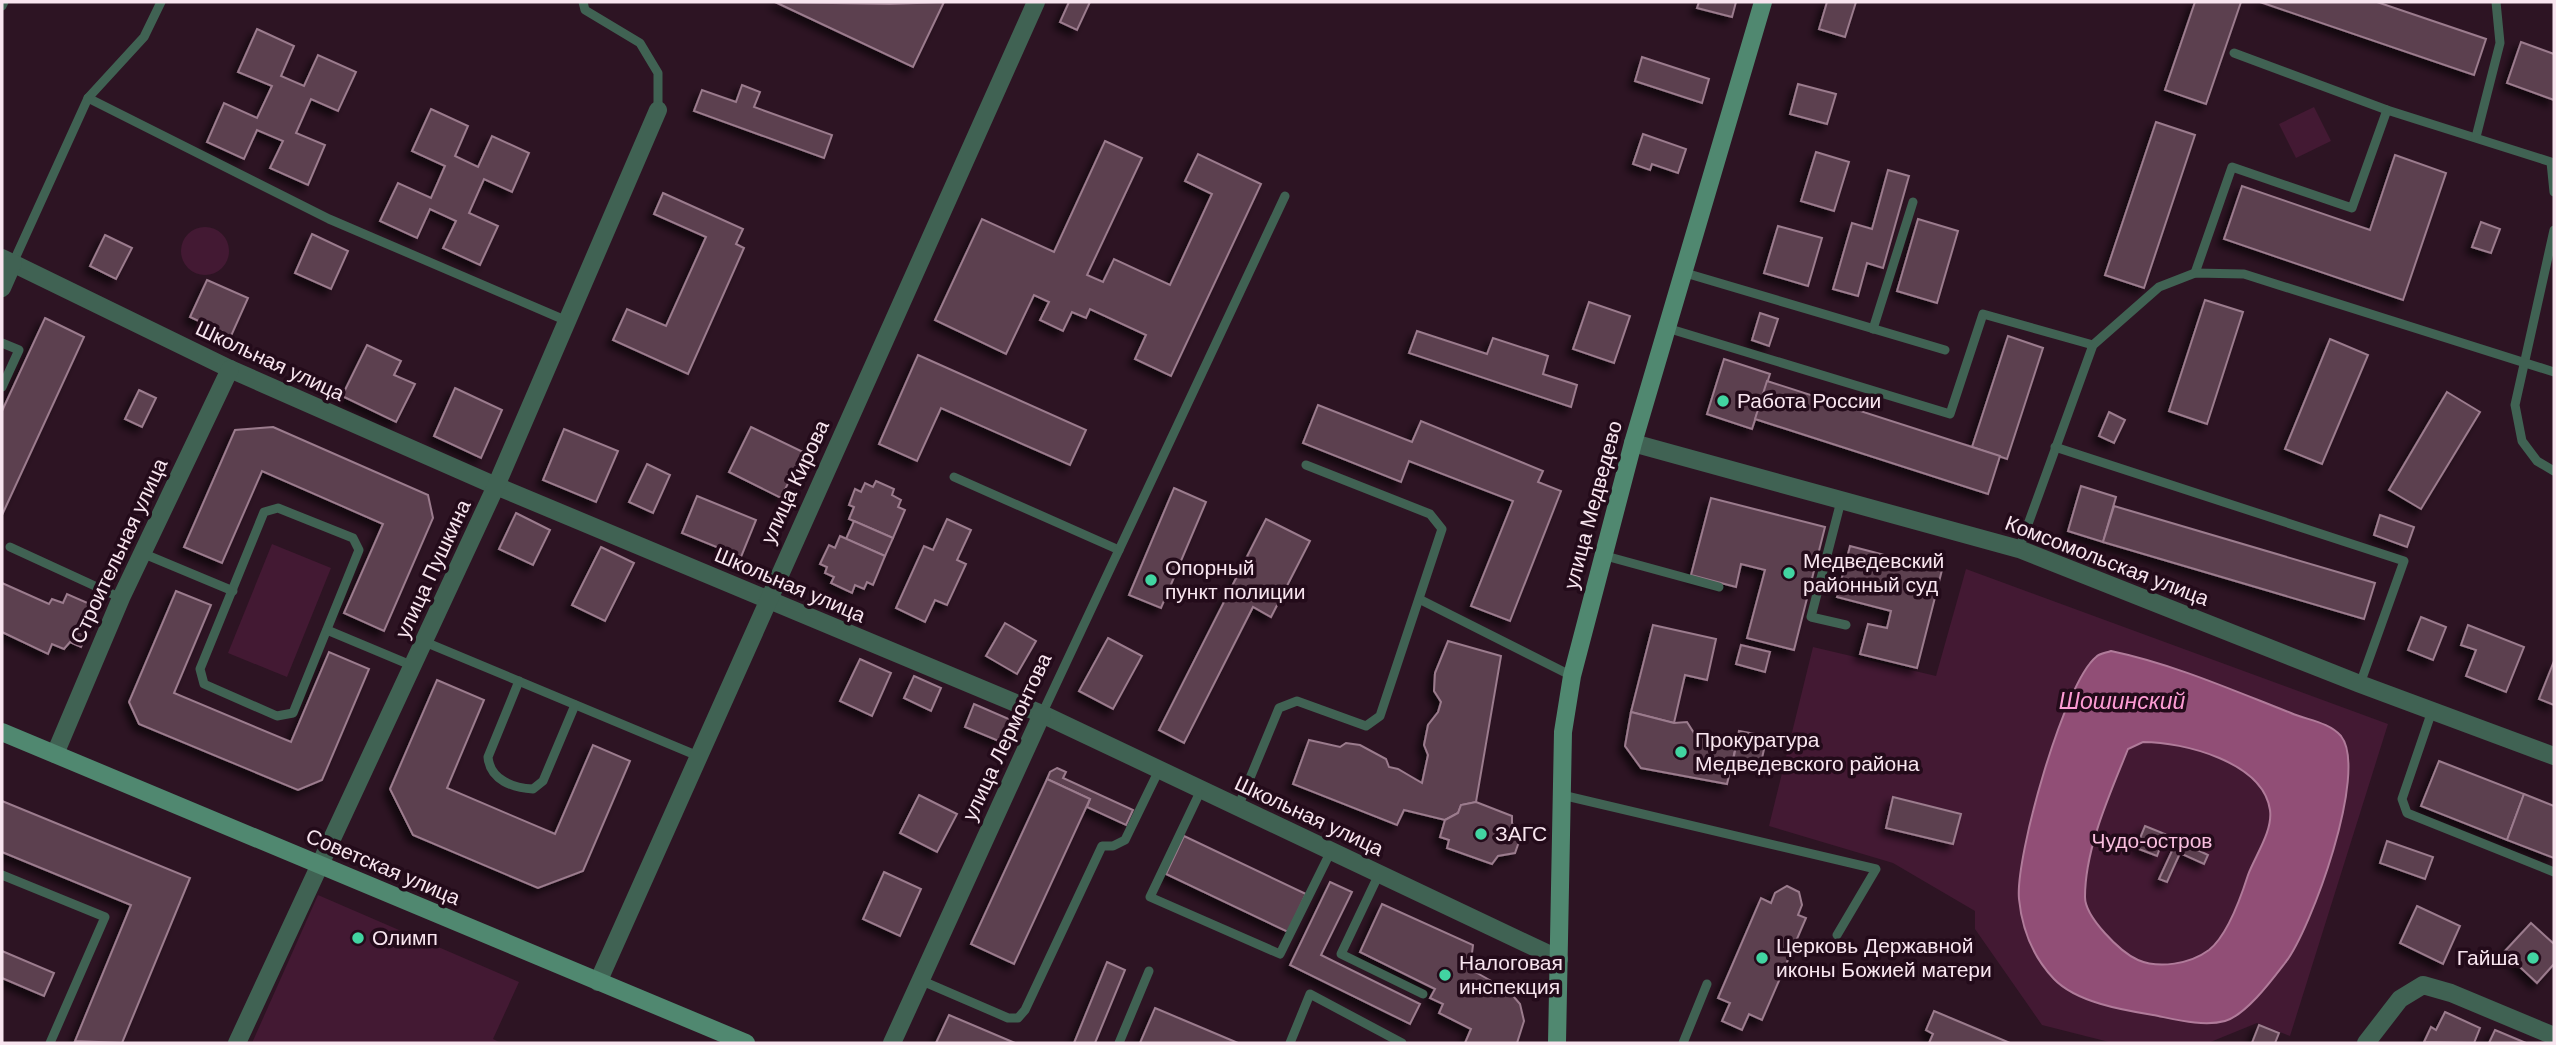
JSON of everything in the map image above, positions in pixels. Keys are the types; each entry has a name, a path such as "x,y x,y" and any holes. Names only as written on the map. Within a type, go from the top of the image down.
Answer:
{"street":[{"name":"улица Кирова","path":"598,982 766,600 1036,2"},
{"name":"улица Медведево","path":"1559,1041 1563,732 1572,676 1633,443 1763,2"},
{"name":"улица Пушкина","path":"237,1043 496,486 658,110"},
{"name":"Школьная улица","path":"7,261 230,369 496,486 1042,714 1559,959"},
{"path":"2,288 7,261"},
{"name":"Строительная улица","path":"55,754 121,598 230,369"},
{"name":"Комсомольская улица","path":"1633,443 2019,549 2360,684 2554,756"},
{"name":"улица Лермонтова","path":"892,1043 1042,714"},
{"name":"Советская улица","path":"2,732 746,1043"},
{"path":"2366,1043 2400,999 2423,985 2451,993 2554,1036"}],"lane":[{"path":"7,261 88,98 144,37 161,2"},
{"path":"583,2 585,10 640,43 658,73 658,110"},
{"path":"2476,137 2500,43 2496,2"},
{"path":"2234,53 2387,110 2552,162 2554,192"},
{"path":"88,98 329,219 567,321"},
{"path":"2195,273 2232,167 2352,208 2387,110"},
{"name":"улица Лермонтова","path":"1042,714 1168,451 1285,196"},
{"path":"1873,329 1913,202"},
{"path":"2554,230 2515,405 2522,441 2537,461 2554,471"},
{"path":"1682,272 1945,350"},
{"path":"2019,549 2093,345 2159,288 2195,273 2244,274 2554,372"},
{"path":"1667,328 1950,414 1983,314 2093,345"},
{"path":"2,343 19,350 2,387"},
{"path":"2055,447 2404,561 2360,684"},
{"path":"1238,807 1279,708 1297,701 1366,726 1380,716 1421,600 1441,529 1430,514 1306,465"},
{"path":"954,477 1119,550"},
{"path":"1841,501 1811,617 1846,625"},
{"path":"278,508 353,538 359,550 293,713 277,716 204,684 200,669 233,590 264,512 278,508"},
{"path":"10,547 121,598"},
{"path":"142,553 233,590"},
{"path":"1602,555 1719,587"},
{"path":"1421,600 1572,676"},
{"path":"327,630 413,666"},
{"path":"425,642 698,755"},
{"path":"519,681 488,757 489,769 498,779 533,789 543,781 575,705"},
{"path":"2432,710 2402,799 2407,814 2554,872"},
{"path":"919,981 1008,1018 1018,1018 1025,1010 1102,846 1113,846 1125,840 1158,770"},
{"path":"1201,790 1150,897 1280,954 1331,851"},
{"path":"1562,795 1876,869 1837,934"},
{"path":"1379,874 1341,954 1423,994"},
{"path":"2,875 105,917 50,1043"},
{"path":"1119,1043 1149,971"},
{"path":"1683,1043 1707,984"},
{"path":"1290,1043 1310,994 1402,1043"}],"green space":[{"path":"2314,107 2331,141 2296,158 2279,124"},
{"path":"205,227 222,234 229,251 222,268 205,275 188,268 181,251 188,234"},
{"path":"272,544 331,568 287,677 228,653"},
{"name":"Чудо-остров","path":"1966,569 2388,724 2290,1036 2257,1023 2208,1043 2113,1043 2042,1025 1975,929 1975,911 1893,863 1769,826 1813,647 1936,676"},
{"name":"Олимп","path":"318,895 519,982 493,1039 501,1043 252,1043"}],"water":[{"name":"Шошинский","path":"2111,651 2180,670 2324,724 2341,736 2348,754 2348,782 2342,815 2322,886 2309,919 2296,945 2273,978 2250,1004 2225,1021 2198,1023 2179,1020 2114,1007 2074,994 2047,970 2034,952 2026,932 2019,899 2020,878 2033,811 2044,772 2070,700 2083,673 2096,657","holes":["2143,742 2199,751 2238,767 2253,779 2264,793 2270,810 2269,826 2263,843 2222,935 2201,955 2174,964 2146,963 2122,950 2097,924 2085,897 2094,841 2128,749"]}],"building":[{"path":"775,2 890,4 944,2 913,67"},
{"path":"1069,2 1090,2 1077,30 1060,22"},
{"path":"1699,2 1736,2 1732,17 1697,8"},
{"path":"1827,2 1856,2 1845,37 1819,29"},
{"path":"2195,2 2241,2 2206,104 2165,90"},
{"path":"2260,2 2377,2 2486,39 2474,75"},
{"path":"257,29 294,46 281,76 304,86 318,55 356,72 338,111 311,99 296,133 325,145 308,185 270,168 283,141 257,130 244,159 207,142 224,103 257,118 272,86 238,72"},
{"path":"2521,42 2554,54 2554,100 2507,83"},
{"path":"1642,57 1709,79 1702,103 1635,81"},
{"path":"1798,84 1836,94 1827,124 1790,114"},
{"path":"742,85 760,92 754,107 832,135 824,158 694,111 702,90 736,102"},
{"path":"431,109 468,126 455,156 478,167 492,136 529,153 512,192 484,179 469,213 498,226 480,265 443,248 456,221 430,209 417,238 380,221 398,183 431,198 445,166 412,151"},
{"path":"2156,122 2195,135 2144,288 2105,275"},
{"path":"1643,134 1686,149 1678,173 1652,164 1650,170 1633,164"},
{"path":"1105,141 1142,158 1087,275 1103,282 1114,259 1170,285 1212,194 1185,181 1198,154 1261,184 1171,376 1135,359 1146,335 1090,309 1086,318 1072,312 1063,331 1040,320 1049,302 1034,295 1006,354 935,320 982,219 1054,252"},
{"path":"1816,152 1849,162 1834,211 1801,201"},
{"path":"2395,155 2446,173 2403,300 2224,239 2242,186 2370,230"},
{"path":"1888,170 1909,176 1883,268 1867,263 1858,296 1833,289 1852,223 1872,229"},
{"path":"663,193 743,229 736,244 744,248 688,374 613,340 627,309 666,326 706,237 654,214"},
{"path":"1918,219 1958,231 1937,303 1897,291"},
{"path":"2481,222 2500,229 2491,253 2472,247"},
{"path":"1778,226 1822,238 1808,286 1764,273"},
{"path":"312,234 348,251 331,289 295,273"},
{"path":"105,235 132,248 116,279 90,266"},
{"path":"207,280 248,298 231,336 190,317"},
{"path":"2205,300 2243,312 2207,424 2169,411"},
{"path":"1589,302 1630,316 1614,363 1573,349"},
{"path":"1760,313 1778,319 1769,346 1752,340"},
{"path":"45,318 84,337 2,515 2,411"},
{"path":"1417,331 1487,354 1493,338 1548,356 1543,374 1577,385 1571,407 1409,353"},
{"path":"2008,336 2043,348 2007,459 1972,447"},
{"path":"2330,339 2368,355 2322,464 2285,449"},
{"path":"367,345 401,361 394,375 415,384 396,422 342,396"},
{"path":"918,355 1086,430 1070,465 941,408 917,461 879,444"},
{"path":"1724,359 1770,374 1752,429 1707,414"},
{"path":"1767,381 2000,456 1988,494 1755,419"},
{"path":"455,388 502,410 481,458 434,436"},
{"path":"139,390 156,398 142,427 125,419"},
{"path":"2447,392 2480,412 2421,509 2389,490"},
{"path":"1318,405 1412,442 1421,421 1543,471 1538,482 1561,491 1510,621 1471,606 1513,501 1409,461 1401,482 1303,443"},
{"path":"2109,412 2125,420 2114,443 2099,436"},
{"path":"273,427 428,495 433,518 384,631 344,613 383,524 262,471 222,563 184,547 235,430"},
{"path":"751,427 803,452 781,498 729,472"},
{"path":"564,429 618,451 596,502 543,480"},
{"path":"647,464 670,475 653,513 629,502"},
{"path":"876,481 894,489 892,495 901,500 898,507 905,510 893,538 849,519 854,507 849,505 855,489 861,492 865,483 873,487"},
{"path":"2081,486 2116,497 2103,542 2068,531"},
{"path":"1174,488 1206,502 1161,608 1129,595"},
{"path":"697,496 756,520 741,557 682,533"},
{"name":"Медведевский районный суд","path":"1711,498 1825,527 1794,650 1747,638 1765,570 1741,564 1736,587 1691,575"},
{"path":"2114,506 2375,583 2364,619 2103,542"},
{"path":"516,513 550,530 533,565 499,549"},
{"path":"2380,515 2414,527 2407,547 2374,535"},
{"path":"947,519 971,530 957,560 966,564 947,605 935,600 925,622 896,608 924,546 933,550"},
{"path":"1266,519 1310,541 1271,617 1253,607 1184,743 1159,730"},
{"path":"854,521 893,538 885,556 846,539"},
{"path":"840,536 885,556 873,585 867,582 864,589 855,585 852,593 831,583 834,577 825,573 827,567 820,564 829,545 835,548"},
{"path":"1850,546 1942,570 1917,668 1860,654 1868,624 1887,628 1891,611 1837,597"},
{"path":"601,547 634,563 605,621 572,605"},
{"path":"2,583 49,604 52,599 63,603 67,594 99,608 81,647 70,642 64,649 52,644 48,654 2,632"},
{"path":"176,591 211,605 174,693 291,742 329,652 369,669 322,780 298,790 139,724 129,702"},
{"path":"2421,617 2446,627 2433,660 2408,650"},
{"path":"1005,623 1036,641 1017,674 986,656"},
{"path":"1653,625 1716,639 1707,680 1685,675 1674,723 1631,712"},
{"path":"2468,625 2524,647 2506,692 2466,676 2476,650 2461,645"},
{"path":"1108,638 1142,656 1113,709 1079,691"},
{"path":"1448,641 1501,656 1476,802 1461,805 1458,813 1445,820 1404,810 1397,825 1293,784 1309,740 1340,747 1346,743 1360,745 1386,759 1389,767 1398,769 1422,783 1428,755 1424,745 1428,725 1438,712 1441,702 1434,691 1435,673"},
{"path":"1741,645 1770,652 1765,672 1736,664"},
{"path":"860,659 891,673 872,716 840,701"},
{"path":"2554,661 2554,705 2539,699"},
{"path":"914,676 941,688 931,711 904,698"},
{"path":"437,680 484,700 447,788 555,834 593,745 630,761 583,871 538,888 413,835 390,789"},
{"path":"974,704 1011,720 1001,742 965,727"},
{"name":"Прокуратура Медведевского района","path":"1631,712 1674,723 1687,722 1694,733 1737,742 1727,784 1641,768 1625,746"},
{"path":"1739,731 1767,736 1760,767 1733,761"},
{"path":"2439,761 2524,794 2507,840 2421,806"},
{"path":"1057,768 1066,772 1063,778 1133,810 1126,825 1087,807 1090,799 1047,779 1050,772"},
{"path":"1047,779 1090,799 1014,964 971,944"},
{"path":"2524,794 2554,806 2554,858 2507,840"},
{"path":"919,795 957,814 937,852 900,833"},
{"path":"1893,797 1961,814 1953,844 1886,828"},
{"path":"2,801 190,878 122,1043 75,1041 131,905 2,852"},
{"name":"ЗАГС","path":"1476,802 1512,816 1512,823 1521,836 1515,853 1498,856 1492,864 1447,848 1449,840 1440,837 1445,820 1458,813 1461,805"},
{"path":"2145,826 2165,834 2157,856 2136,848"},
{"path":"1184,836 1306,894 1288,932 1166,874"},
{"path":"2177,840 2208,855 2204,864 2180,853 2167,882 2159,879"},
{"path":"2387,841 2433,857 2425,879 2380,863"},
{"path":"884,872 921,889 900,936 863,919"},
{"path":"1330,882 1352,892 1321,955 1420,1004 1410,1024 1290,965"},
{"name":"Церковь Державной иконы Божией матери","path":"1787,886 1799,892 1802,905 1798,915 1806,918 1762,1020 1749,1014 1742,1030 1722,1021 1730,1003 1718,998 1761,898 1771,903 1775,893"},
{"name":"Налоговая инспекция","path":"1382,904 1473,945 1470,969 1509,991 1520,1004 1524,1021 1517,1043 1465,1043 1471,1029 1439,1013 1443,1004 1430,998 1435,989 1360,952"},
{"path":"2417,906 2460,926 2443,964 2400,943"},
{"name":"Гайша","path":"2531,923 2554,944 2554,964 2537,983 2504,952"},
{"path":"2,951 54,973 44,996 2,978"},
{"path":"1107,962 1125,970 1095,1043 1074,1043"},
{"path":"1155,1008 1238,1043 1140,1043"},
{"path":"1934,1011 2010,1043 1929,1043 1933,1034 1926,1030"},
{"path":"2445,1012 2480,1028 2474,1043 2424,1042 2431,1027 2436,1030"},
{"path":"949,1015 1015,1043 936,1043"},
{"path":"2259,1025 2279,1033 2275,1043 2252,1043"},
{"path":"2495,1030 2526,1043 2489,1043"}],"place":[{"name":"Работа России","path":"1723,401"},
{"name":"Медведевский районный суд","path":"1789,573"},
{"name":"Опорный пункт полиции","path":"1151,580"},
{"name":"Прокуратура Медведевского района","path":"1681,752"},
{"name":"ЗАГС","path":"1481,834"},
{"name":"Олимп","path":"358,938"},
{"name":"Церковь Державной иконы Божией матери","path":"1762,958"},
{"name":"Гайша","path":"2533,958"},
{"name":"Налоговая инспекция","path":"1445,975"}]}
